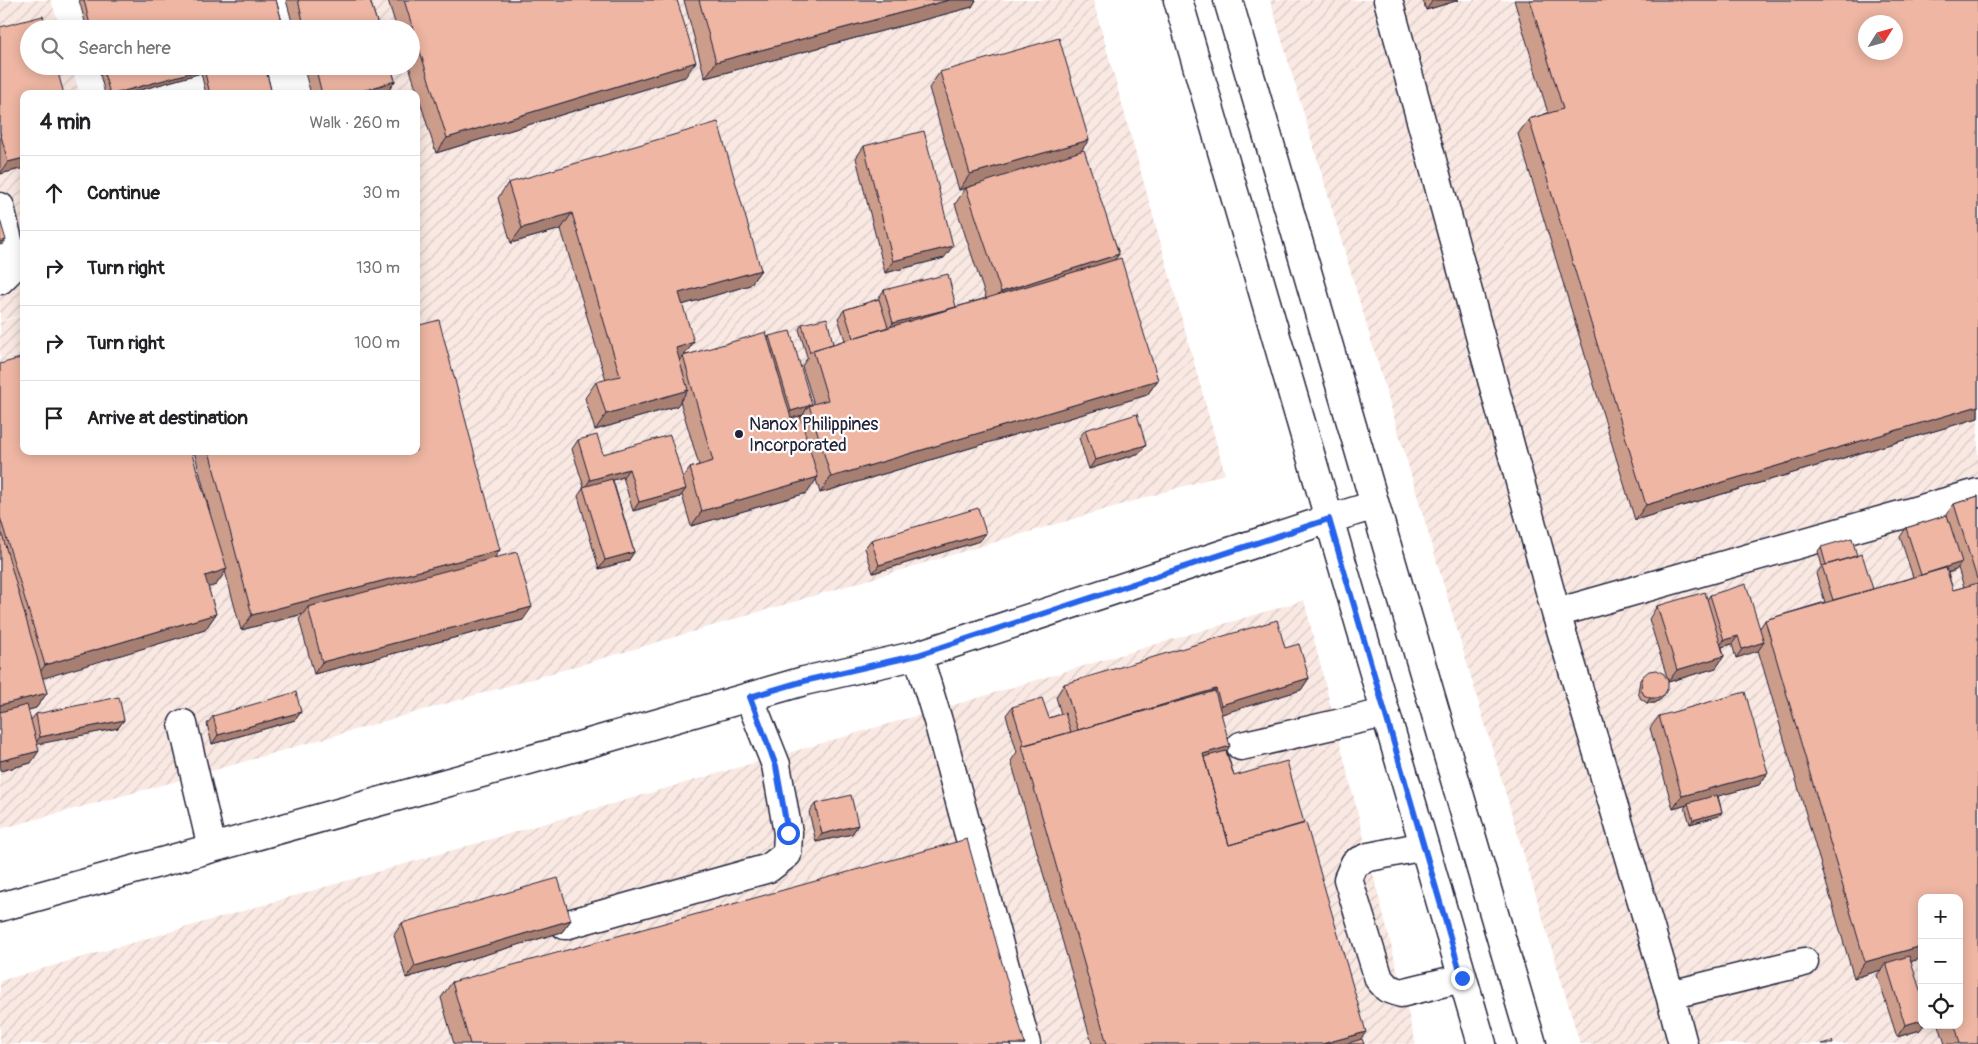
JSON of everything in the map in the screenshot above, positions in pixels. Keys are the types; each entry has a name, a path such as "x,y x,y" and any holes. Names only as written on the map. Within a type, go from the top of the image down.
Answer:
{"street":[{"path":"1178,0 1482,1044"},
{"path":"1228,0 1532,1044"},
{"path":"1388,0 1556,613 1683,1044"},
{"path":"0,206 10,249 10,270 0,280"},
{"path":"1556,613 1978,493"},
{"path":"0,907 804,681 918,655 1375,505"},
{"path":"918,655 938,720 1026,1044"},
{"path":"565,925 769,868 787,854 788,833 776,766 750,697"},
{"path":"1241,746 1385,713"},
{"path":"183,724 212,848"},
{"path":"1424,846 1370,857 1355,863 1348,879 1379,979 1387,988 1401,993 1462,978"},
{"path":"1670,995 1804,962"}],"shaded area":[{"path":"0,0 51,0 57,20 20,20 20,75 74,75 79,90 20,90 20,315 0,321"},
{"path":"368,0 1093,0 1225,474 587,663 166,784 0,829 0,322 20,316 20,455 420,455 420,90 391,90 387,75 420,75 420,20 374,20"},
{"path":"1270,0 1978,0 1978,1044 1580,1044"},
{"path":"1304,600 1416,1044 0,1044 0,981 957,704"}],"building":[{"path":"84,0 276,0 282,20 89,20"},
{"path":"298,0 370,0 376,20 303,20"},
{"path":"404,0 677,0 696,62 447,138 420,51 420,20 410,20"},
{"path":"699,0 949,0 716,62"},
{"path":"1530,0 1978,0 1978,406 1646,505 1529,119 1563,109"},
{"path":"43,16 44,20 27,20"},
{"path":"20,22 20,75 59,75 63,90 20,90 20,159 8,162 0,132 0,27"},
{"path":"1059,38 1089,140 970,174 940,72"},
{"path":"105,75 182,75 128,90 109,90"},
{"path":"205,75 267,75 271,90 209,90"},
{"path":"317,75 393,75 395,81 365,90 321,90"},
{"path":"718,122 761,270 679,293 694,342 676,348 688,390 606,414 596,382 620,376 572,213 522,228 508,183"},
{"path":"924,131 953,246 893,261 864,146"},
{"path":"1084,150 1119,254 1001,292 966,188"},
{"path":"0,220 6,240 0,242"},
{"path":"1121,258 1158,380 831,477 809,405 828,400 813,350"},
{"path":"948,274 956,307 893,323 884,290"},
{"path":"879,299 888,327 853,338 844,310"},
{"path":"827,318 833,344 813,350 810,353 802,324"},
{"path":"439,320 500,550 252,615 210,455 420,455 420,325"},
{"path":"790,331 812,405 791,411 769,336"},
{"path":"766,332 791,418 800,416 818,477 702,511 690,468 713,461 683,356"},
{"path":"20,358 20,455 192,455 227,569 205,576 216,614 45,665 0,517 0,364"},
{"path":"1137,414 1146,445 1095,460 1085,430"},
{"path":"597,435 603,454 670,435 686,489 639,502 629,469 590,480 578,440"},
{"path":"612,479 634,552 605,560 583,487"},
{"path":"1978,496 1978,579 1977,579 1954,504"},
{"path":"978,508 986,533 879,565 871,540"},
{"path":"1947,515 1962,562 1921,575 1906,528"},
{"path":"0,527 47,693 0,705"},
{"path":"1852,538 1857,556 1826,565 1821,547"},
{"path":"517,552 532,607 322,662 308,607"},
{"path":"1862,554 1873,589 1833,600 1822,566"},
{"path":"1946,568 1953,590 1978,583 1978,1044 1960,1044 1956,1029 1963,1029 1963,894 1918,894 1918,947 1865,962 1765,620"},
{"path":"1746,584 1764,642 1742,649 1738,636 1724,640 1710,595"},
{"path":"1705,592 1724,656 1677,670 1657,606"},
{"path":"1277,620 1285,648 1299,644 1309,678 1221,705 1216,689 1078,730 1064,684"},
{"path":"1657,670 1664,674 1668,681 1668,688 1664,695 1658,698 1650,698 1644,695 1641,689 1643,676 1649,671"},
{"path":"1215,691 1230,746 1203,754 1229,845 1306,823 1366,1032 1322,1044 1107,1044 1022,746"},
{"path":"296,692 301,712 218,735 213,716"},
{"path":"1745,692 1768,773 1682,796 1659,716"},
{"path":"119,697 124,720 40,737 36,714"},
{"path":"1042,698 1049,718 1065,713 1071,732 1024,745 1012,707"},
{"path":"27,705 39,751 0,761 0,712"},
{"path":"1226,751 1234,776 1287,761 1304,823 1229,845 1204,757"},
{"path":"851,795 858,825 822,834 815,804"},
{"path":"1717,795 1722,812 1693,820 1688,803"},
{"path":"967,839 1025,1044 470,1044 452,982"},
{"path":"558,878 571,920 415,966 402,923"},
{"path":"1909,956 1918,984 1918,1021 1905,1025 1886,963"},
{"path":"1362,1039 1364,1044 1345,1044"},
{"path":"1832,1041 1833,1044 1821,1044"}],"place":[{"name":"Nanox Philippines Incorporated","path":"739,434"}],"route":[{"path":"788,833 776,766 750,697 804,681 918,655 1329,519 1462,978"}]}
